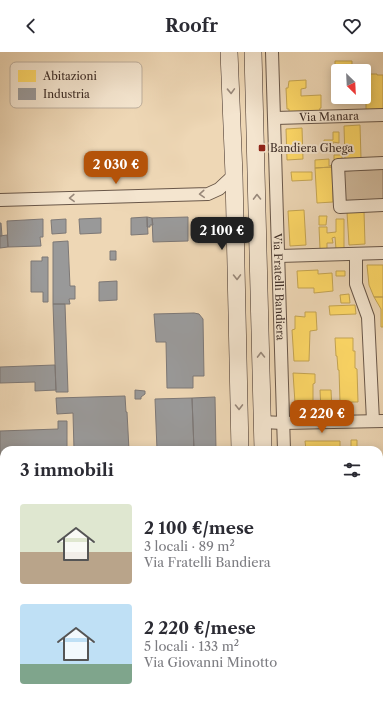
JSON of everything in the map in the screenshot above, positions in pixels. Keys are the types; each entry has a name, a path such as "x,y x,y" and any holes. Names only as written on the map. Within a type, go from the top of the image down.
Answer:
{"main road":[{"path":"230,52 240,446"},
{"name":"Via Fratelli Bandiera","path":"253,52 263,446"}],"street":[{"name":"Via Fratelli Bandiera","path":"272,52 284,446"},
{"name":"Via Manara","path":"274,118 383,115"},
{"path":"383,163 338,165 340,206 383,205"},
{"path":"0,200 208,194 219,190 234,175"},
{"path":"279,256 383,253"},
{"path":"262,422 378,421 368,317 356,284 356,254"}],"shaded area":[{"path":"383,169 383,200 344,202 343,171"}],"building: Abitazioni":[{"path":"335,61 352,61 352,64 335,64"},
{"path":"371,74 383,75 383,109 366,110 366,104 371,104"},
{"path":"306,80 306,88 301,89 301,96 321,95 321,108 319,114 289,114 289,109 287,109 286,88 288,88 289,81"},
{"path":"360,125 361,158 345,159 344,126"},
{"path":"302,128 303,159 287,160 286,129"},
{"path":"333,132 339,132 339,143 333,142 333,145 324,145 324,140 333,140"},
{"path":"334,155 342,155 342,164 334,165"},
{"path":"329,159 329,166 332,165 332,167 315,168 315,160"},
{"path":"332,167 333,202 317,203 315,168"},
{"path":"291,172 312,172 312,180 292,181"},
{"path":"304,210 306,245 290,246 288,211"},
{"path":"364,211 365,244 349,245 347,212"},
{"path":"319,216 327,216 326,225 319,225"},
{"path":"336,219 344,219 344,249 336,249 335,237 332,238 333,243 327,243 327,249 320,249 319,227 327,227 327,233 336,232"},
{"path":"367,265 383,265 383,297 374,297 369,285"},
{"path":"318,270 318,274 332,273 333,291 314,293 314,288 298,288 297,271"},
{"path":"336,271 345,271 345,276 336,276"},
{"path":"349,294 350,303 341,303 340,295"},
{"path":"374,297 383,297 383,327 381,327 381,309"},
{"path":"355,305 356,314 330,315 329,306"},
{"path":"305,312 316,312 317,330 310,331 309,361 294,361 292,330 295,329 295,316 305,317"},
{"path":"335,338 353,338 355,368 357,369 358,402 340,402 339,370 336,356"},
{"path":"293,373 315,374 315,383 313,384 313,404 295,403"},
{"path":"320,390 331,390 332,412 321,412"},
{"path":"351,440 357,440 357,446 351,446"},
{"path":"305,441 340,441 340,446 306,446"}],"building: Industria":[{"path":"147,217 148,234 131,235 131,218"},
{"path":"147,217 152,218 153,225 150,225 150,227 147,227"},
{"path":"188,217 188,241 153,242 152,218"},
{"path":"101,218 101,233 80,234 79,219"},
{"path":"43,219 43,237 40,237 41,246 8,247 7,221"},
{"path":"66,219 66,233 52,234 51,220"},
{"path":"1,223 2,236 0,236"},
{"path":"7,235 8,247 0,248 0,236"},
{"path":"68,241 70,286 75,286 75,299 69,299 70,304 53,304 53,242"},
{"path":"110,251 116,251 116,260 110,260"},
{"path":"42,257 48,257 48,302 43,302 43,292 31,292 31,261 42,261"},
{"path":"117,281 117,300 99,301 99,282"},
{"path":"53,304 65,304 68,392 56,392"},
{"path":"154,314 199,314 203,319 204,376 193,376 193,388 167,388 166,342 156,342"},
{"path":"55,365 56,390 35,391 35,382 0,383 0,367"},
{"path":"135,390 145,391 145,394 141,397 141,399 135,399"},
{"path":"125,396 129,446 74,446 73,413 57,414 56,398"},
{"path":"215,397 216,446 194,446 192,398"},
{"path":"192,398 194,446 157,446 155,399"},
{"path":"58,421 67,421 67,446 0,446 0,431 58,429"}],"place":[{"name":"Bandiera Ghega","path":"262,148"}]}
